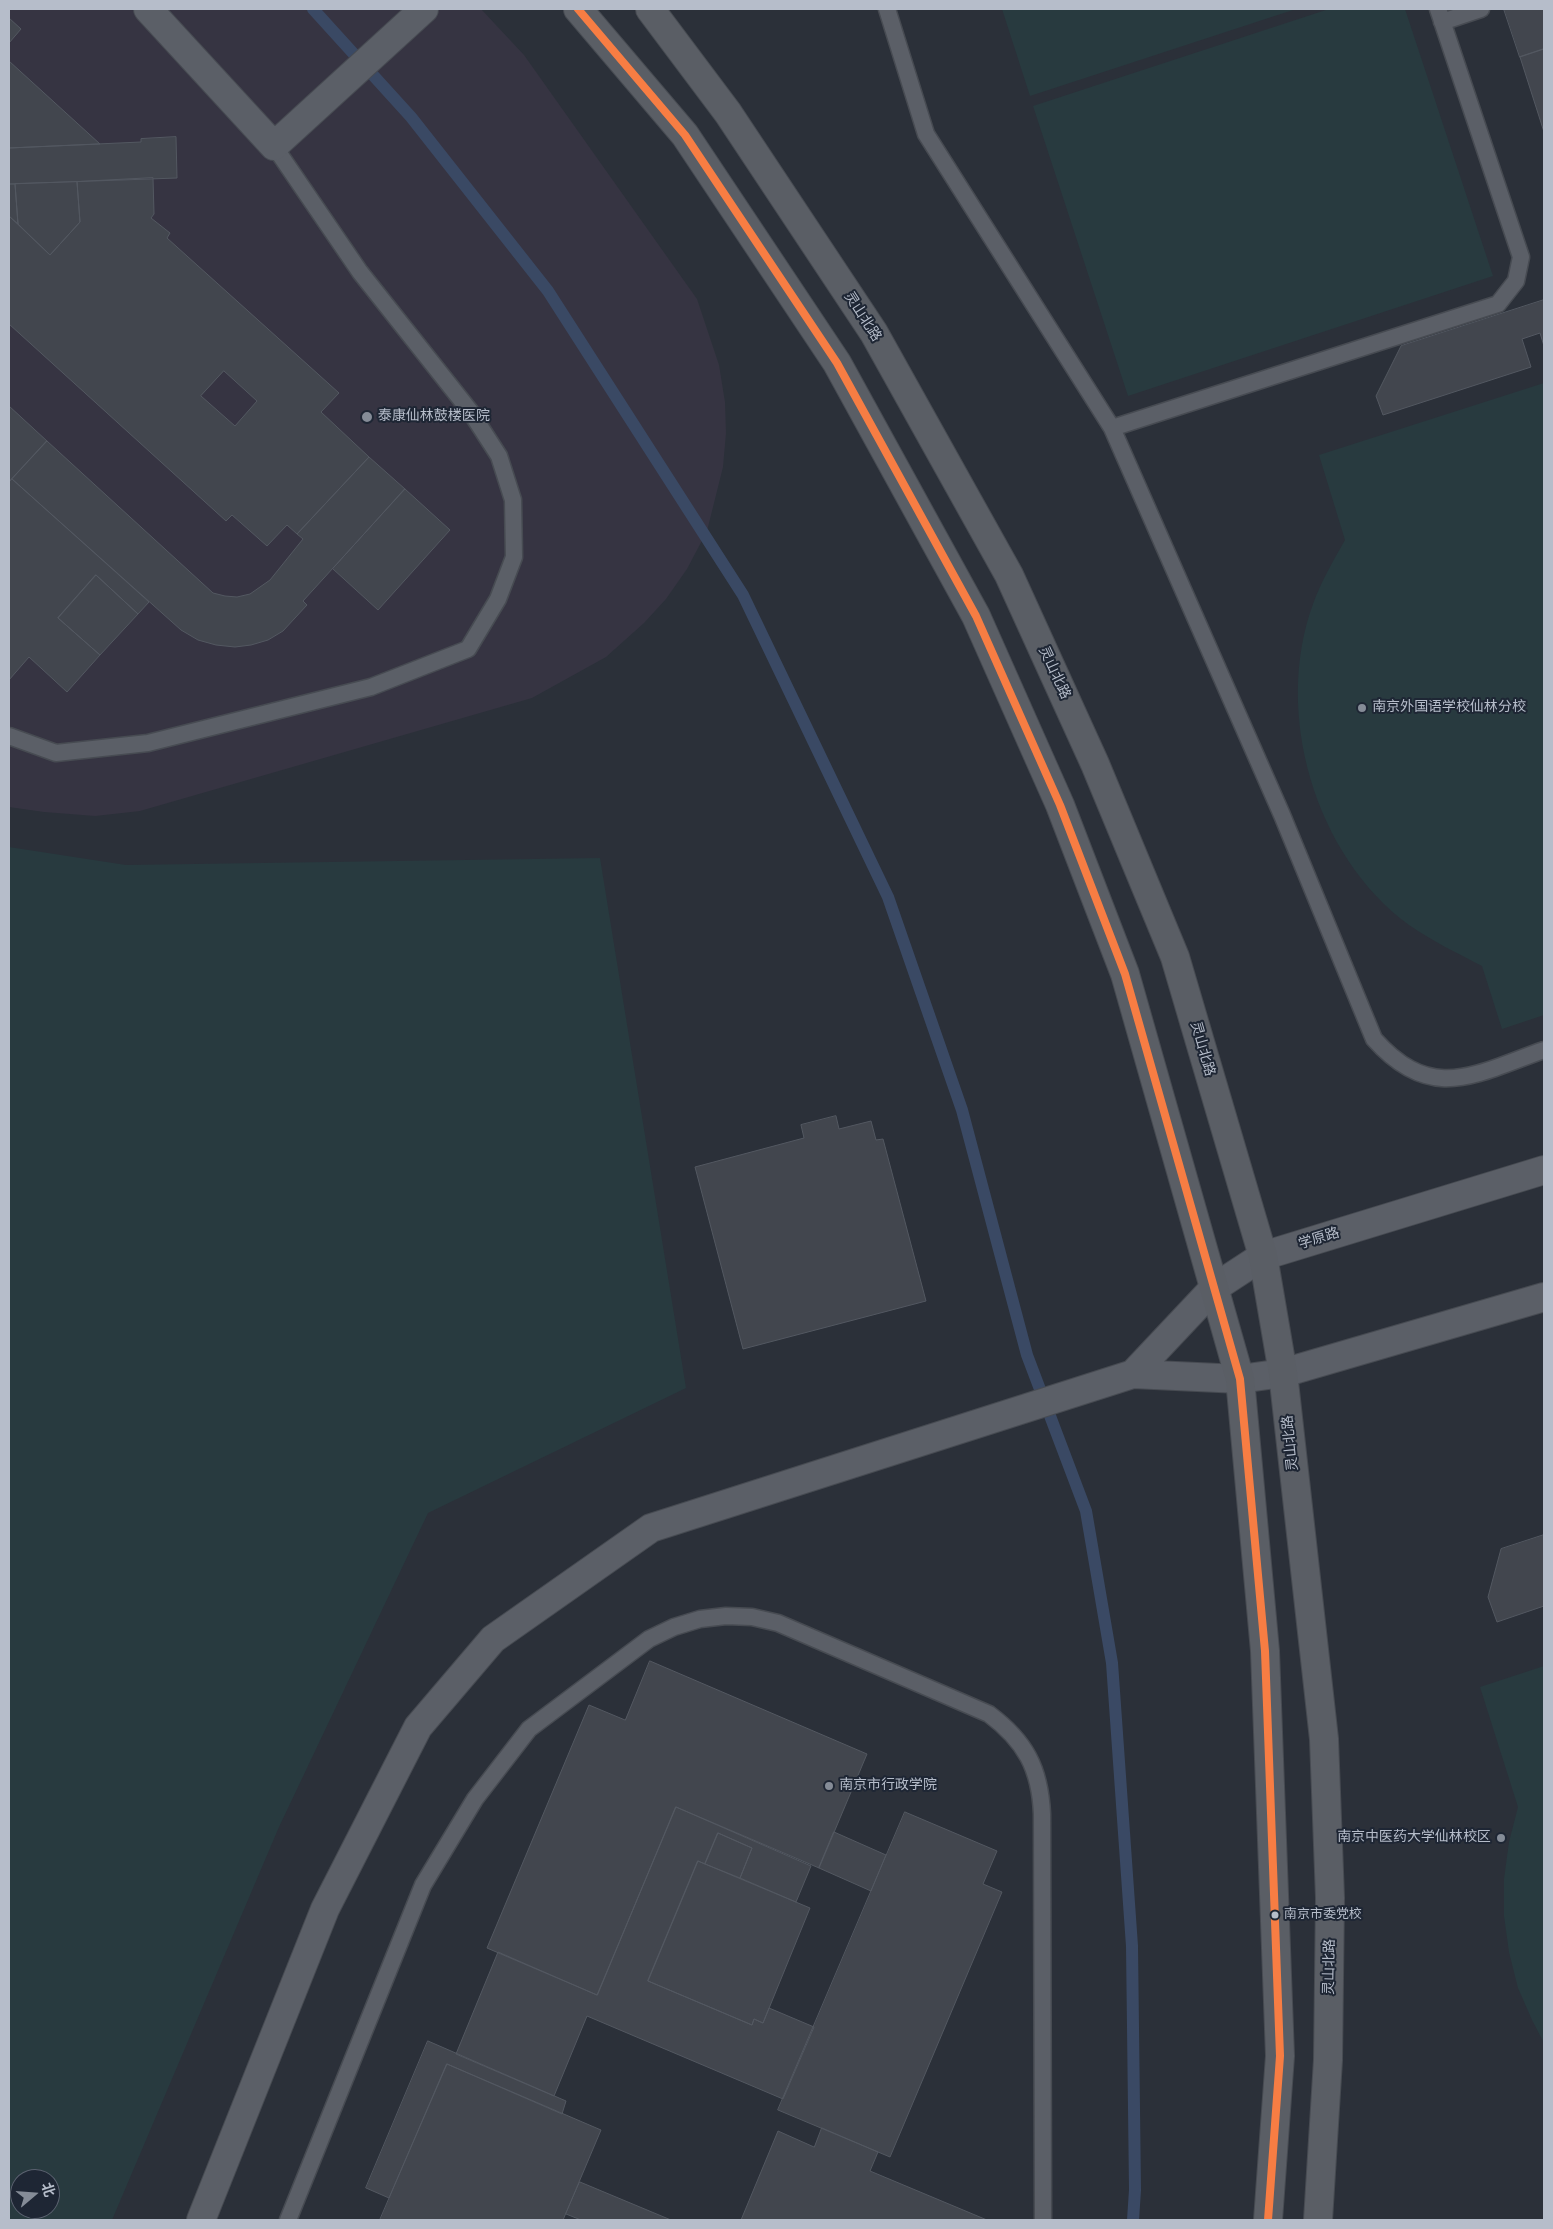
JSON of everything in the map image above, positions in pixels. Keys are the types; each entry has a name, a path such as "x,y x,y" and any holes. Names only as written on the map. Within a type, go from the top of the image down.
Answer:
{"main road":[{"path":"578,9 685,135 837,362 976,616 1060,805 1125,974 1240,1379 1265,1650 1280,2056 1268,2220"},
{"name":"灵山北路","path":"650,9 728,113 874,333 1009,575 1095,764 1175,957 1263,1256 1284,1373 1324,1739 1330,1879 1328,2060 1318,2220"}],"street":[{"path":"148,9 274,146 424,9"},
{"name":"学原路","path":"1133,1374 1214,1288 1263,1256 1544,1170"},
{"name":"学原路","path":"201,2220 325,1909 418,1727 493,1639 651,1528 1133,1374 1240,1379 1284,1373 1544,1297"}],"lane":[{"path":"887,9 926,134 1112,428 1282,815 1374,1039 1390,1057 1410,1070 1426,1076 1443,1079 1460,1079 1544,1050"},
{"path":"1112,428 1498,304 1516,281 1521,257 1440,15 1481,9"},
{"path":"9,736 56,753 148,743 371,687 468,649 498,599 514,557 513,500 499,456 470,411 360,272 274,146"},
{"path":"288,2220 423,1885 475,1799 529,1729 649,1639 674,1627 700,1619 726,1616 752,1617 778,1623 989,1714 1006,1726 1030,1758 1037,1776 1042,1814 1044,2220"}],"shaded area":[{"name":"泰康仙林鼓楼医院","path":"9,9 481,9 524,55 697,299 719,365 725,402 726,433 723,467 707,531 687,569 666,599 644,623 606,657 532,698 140,811 95,816 9,807"},
{"path":"1002,9 1296,9 1030,96"},
{"path":"1329,9 1405,9 1493,276 1128,396 1033,106"},
{"path":"1544,383 1544,1015 1502,1029 1482,966 1436,942 1409,925 1376,896 1349,861 1327,822 1311,779 1301,735 1298,690 1302,646 1313,604 1323,580 1345,540 1319,455"},
{"path":"9,847 126,865 600,858 686,1388 428,1513 279,1827 112,2220 9,2220"},
{"path":"1544,1666 1544,2043 1518,1988 1509,1952 1504,1916 1504,1879 1509,1842 1518,1807 1480,1687"}],"building":[{"path":"1504,9 1544,9 1544,49 1520,57"},
{"path":"9,18 21,29 9,43"},
{"path":"1544,49 1544,132 1520,57"},
{"path":"9,61 100,144 9,148"},
{"path":"176,137 177,178 9,184 9,148 141,142 141,139"},
{"path":"153,178 154,214 151,218 170,233 167,238 339,393 321,412 369,457 297,534 287,525 267,546 232,515 226,521 9,324 9,216 50,255 80,222 77,182","holes":["224,371 257,401 235,426 201,396"]},
{"path":"77,182 80,222 50,255 18,224 15,184"},
{"path":"9,184 15,184 18,224 9,216"},
{"path":"1544,300 1544,346 1540,333 1522,339 1531,367 1383,415 1376,396 1401,346"},
{"path":"9,406 47,441 9,482"},
{"path":"47,441 213,593 225,596 237,597 250,594 270,580 303,539 297,534 369,457 405,489 303,601 307,605 283,631 268,640 251,645 235,647 216,645 198,640 181,630 12,479"},
{"path":"12,479 149,602 138,614 96,575 58,618 100,655 67,692 29,657 9,680 9,482"},
{"path":"405,489 450,530 378,610 333,569"},
{"path":"96,575 138,614 100,655 58,618"},
{"path":"836,1116 839,1129 871,1121 876,1140 883,1139 926,1301 743,1349 695,1167 804,1138 801,1125"},
{"path":"1544,1535 1544,1606 1497,1622 1488,1597 1501,1549"},
{"path":"650,1661 867,1754 819,1868 676,1807 597,1995 487,1948 589,1705 625,1720"},
{"path":"676,1807 811,1866 796,1902 740,1878 752,1848 718,1833 705,1864 698,1861 648,1981 752,2025 754,2019 763,2023 769,2008 814,2027 783,2099 587,2016 554,2096 456,2054 498,1952 597,1995"},
{"path":"905,1812 997,1851 983,1884 1002,1892 890,2157 778,2110"},
{"path":"834,1832 886,1855 871,1891 819,1868"},
{"path":"718,1833 752,1848 740,1878 705,1864"},
{"path":"698,1861 810,1908 763,2023 754,2019 752,2025 648,1981"},
{"path":"428,2041 566,2101 562,2114 447,2064 389,2198 366,2188"},
{"path":"447,2064 601,2130 563,2220 380,2220"},
{"path":"822,2128 878,2152 870,2171 987,2220 741,2220 778,2131 814,2147"},
{"path":"580,2182 671,2220 581,2220 566,2214"}],"waterway":[{"path":"313,9 411,117 548,291 743,595 888,897 962,1110 1027,1355 1086,1511 1112,1663 1132,1946 1135,2190 1133,2220"}],"transit line":[{"path":"578,9 685,135 837,363 976,616 1060,805 1125,974 1240,1379 1265,1651 1280,2056 1268,2220"}],"place":[{"name":"泰康仙林鼓楼医院","path":"367,417"},
{"name":"南京外国语学校仙林分校","path":"1362,708"},
{"name":"南京市行政学院","path":"829,1786"},
{"name":"南京中医药大学仙林校区","path":"1501,1838"},
{"name":"南京市委党校","path":"1275,1915"}]}
